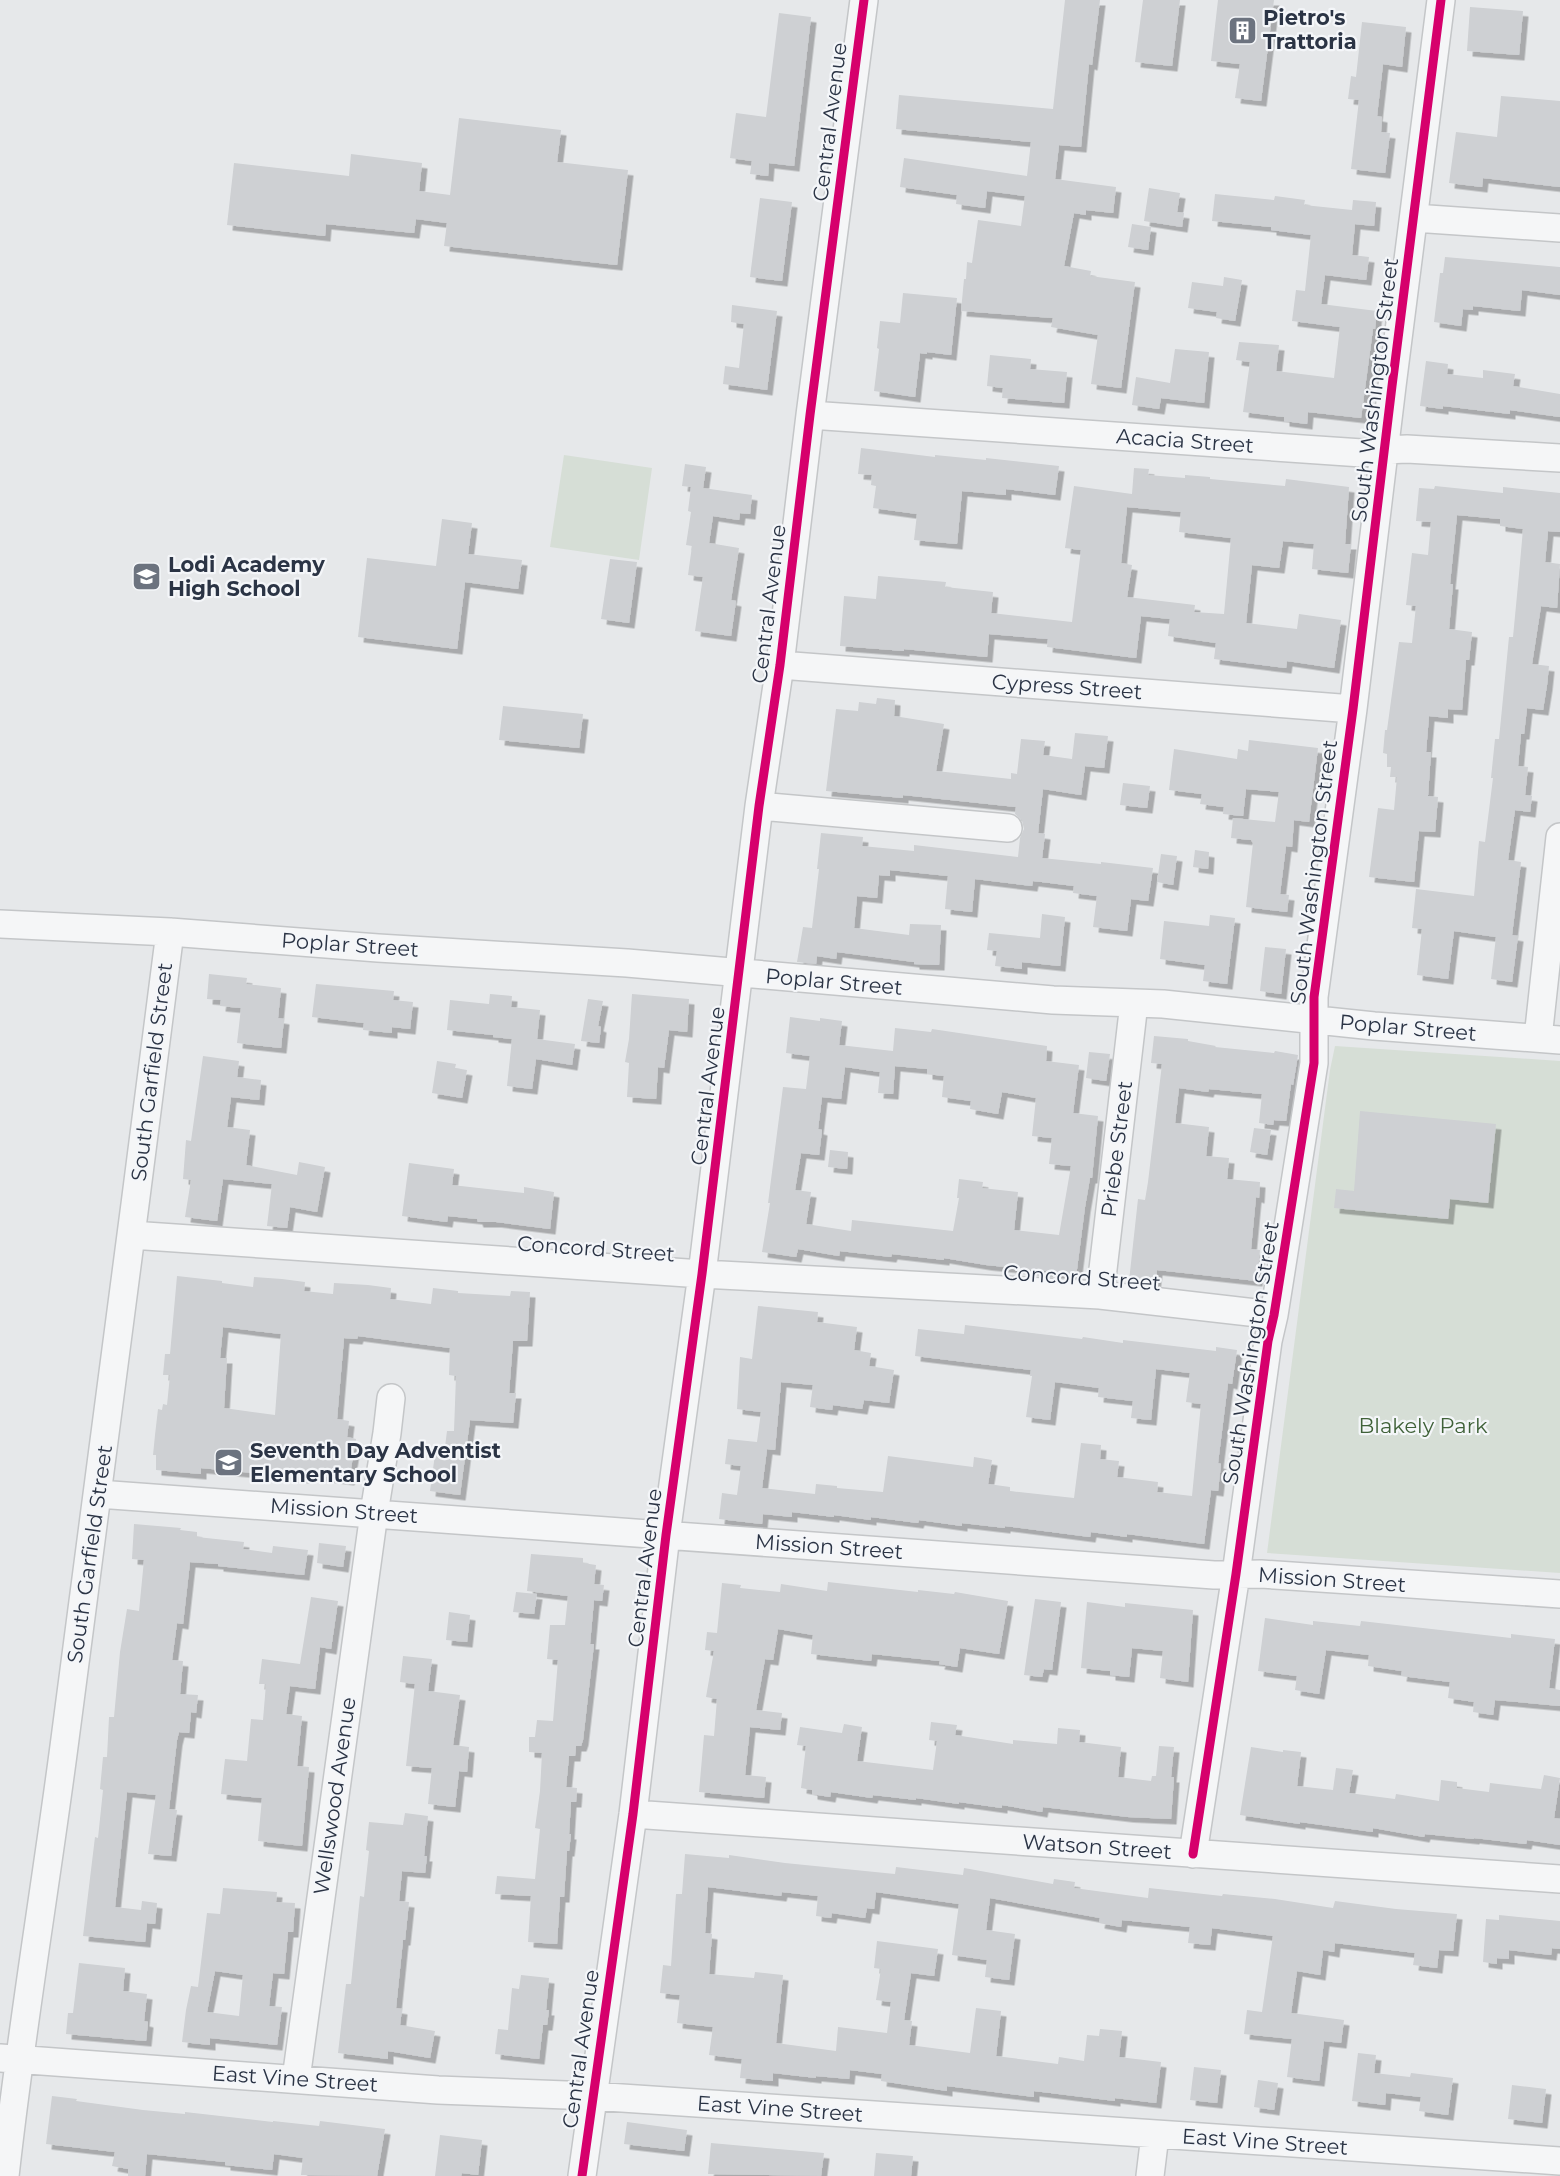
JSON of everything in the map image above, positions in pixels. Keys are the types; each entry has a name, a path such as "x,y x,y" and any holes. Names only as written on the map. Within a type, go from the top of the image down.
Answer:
{"street":[{"name":"Central Avenue","path":"582,2176 633,1814 666,1535 702,1275 759,806 780,665 864,0"},
{"name":"South Washington Street","path":"1193,1854 1236,1574 1268,1341 1314,1063 1314,997 1353,709 1441,0"},
{"path":"1414,218 1560,228"},
{"name":"Acacia Street","path":"810,415 1362,453 1385,450 1560,458"},
{"name":"Cypress Street","path":"780,665 1353,709"},
{"path":"759,806 1008,828"},
{"path":"1549,1039 1560,837"},
{"name":"Poplar Street","path":"0,924 170,932 378,948 627,963 1053,1000 1163,1004 1315,1021 1549,1039"},
{"name":"South Garfield Street","path":"5,2176 9,2058 53,1834 170,932"},
{"name":"Priebe Street","path":"1100,1295 1134,1003"},
{"name":"Concord Street","path":"131,1234 702,1275 1100,1295 1274,1315"},
{"name":"Wellswood Avenue","path":"296,2079 391,1398"},
{"name":"Mission Street","path":"98,1494 1214,1575 1236,1574 1560,1594"},
{"name":"Watson Street","path":"633,1814 1560,1879"},
{"name":"East Vine Street","path":"9,2058 438,2090 592,2096 1560,2161"},
{"path":"1150,2176 1155,2135"}],"green space":[{"path":"564,455 652,468 639,560 550,547"},
{"name":"Blakely Park","path":"1335,1046 1560,1061 1560,1573 1267,1553"}],"building":[{"path":"1065,0 1100,0 1092,65 1089,64 1081,147 1059,145 1055,179 1116,187 1113,213 1086,210 1086,215 1074,213 1064,266 1091,271 1090,276 1135,282 1121,388 1091,384 1098,335 1051,327 1053,318 961,311 967,262 972,263 978,220 1021,226 1025,196 987,191 985,208 956,204 957,195 900,187 904,158 1027,176 1031,142 896,129 899,95 1053,109"},
{"path":"1143,0 1180,0 1172,66 1135,62"},
{"name":"Pietro's Trattoria","path":"1218,0 1274,0 1261,101 1235,98 1240,64 1211,61"},
{"path":"1470,7 1523,11 1519,55 1467,51"},
{"path":"779,13 811,17 794,166 769,163 768,176 750,174 752,161 730,158 736,113 766,117"},
{"path":"1362,22 1406,27 1402,67 1383,64 1377,116 1382,117 1381,132 1390,133 1385,173 1351,169 1359,100 1348,99 1351,76 1356,77"},
{"path":"1501,96 1560,101 1560,187 1483,178 1482,187 1449,183 1456,132 1497,137"},
{"path":"459,118 561,130 557,162 628,170 617,265 444,246 447,223 416,219 414,233 326,224 325,236 227,225 234,163 349,176 351,154 422,163 419,191 450,195"},
{"path":"1149,188 1180,193 1177,212 1184,213 1182,227 1144,221"},
{"path":"1215,194 1274,200 1275,196 1305,200 1304,205 1352,210 1353,200 1376,202 1374,226 1355,224 1352,255 1369,257 1366,280 1325,275 1321,304 1377,311 1361,418 1308,412 1307,424 1284,421 1284,417 1243,412 1250,362 1236,360 1239,342 1279,345 1276,371 1334,378 1340,327 1292,321 1296,290 1305,291 1311,235 1271,230 1271,227 1212,221"},
{"path":"760,198 792,202 782,281 750,277"},
{"path":"1132,224 1151,227 1148,250 1128,247"},
{"path":"1445,257 1560,267 1560,295 1522,290 1520,311 1473,306 1473,310 1463,309 1461,326 1434,322 1440,273 1443,273"},
{"path":"1224,277 1242,280 1235,321 1216,318 1217,312 1188,308 1192,282 1223,286"},
{"path":"903,293 957,298 951,355 920,353 915,397 874,391 880,321 900,323"},
{"path":"732,305 777,311 767,390 723,384 725,366 739,368 744,324 731,322"},
{"path":"1175,349 1209,352 1204,403 1161,398 1159,409 1132,405 1136,377 1170,383"},
{"path":"990,355 1031,359 1030,369 1067,372 1064,403 1002,398 1003,388 987,386"},
{"path":"1426,361 1448,364 1447,374 1483,378 1483,370 1515,374 1513,386 1560,394 1560,417 1510,410 1510,414 1443,406 1443,409 1420,406"},
{"path":"861,448 935,457 935,455 986,460 986,458 1059,466 1055,495 1006,489 1006,495 962,491 957,544 914,540 917,514 873,508 876,486 871,485 872,475 858,474"},
{"path":"685,464 706,467 703,488 752,495 750,514 740,513 739,520 713,516 709,543 739,548 731,600 736,601 731,636 695,631 703,577 688,575 692,546 686,545 691,512 688,511 691,487 682,486"},
{"path":"1134,468 1149,469 1148,475 1185,478 1185,475 1210,477 1210,479 1285,486 1286,479 1349,487 1345,544 1351,544 1348,573 1312,569 1314,544 1283,541 1279,568 1252,565 1246,623 1297,629 1299,614 1341,620 1334,668 1287,661 1286,668 1214,659 1216,643 1168,636 1170,619 1141,616 1136,658 1047,647 1048,639 989,634 987,657 840,646 844,596 876,599 878,576 946,582 945,587 993,592 991,613 1072,622 1081,550 1065,548 1074,486 1132,494","holes":["1127,507 1181,512 1179,532 1231,538 1224,614 1194,612 1195,605 1127,597 1132,565 1121,563"]},
{"path":"1435,486 1503,493 1503,487 1560,493 1560,532 1548,531 1545,562 1560,564 1557,608 1541,606 1532,664 1549,666 1543,710 1527,708 1524,734 1521,734 1518,766 1528,767 1525,795 1532,796 1530,812 1515,810 1508,860 1521,862 1512,935 1518,936 1512,982 1491,979 1496,937 1454,931 1448,979 1417,975 1422,929 1412,928 1416,889 1474,896 1479,841 1485,842 1495,739 1499,739 1509,637 1513,637 1523,529 1500,526 1500,519 1457,515 1450,584 1453,584 1449,629 1472,632 1469,660 1466,660 1462,710 1448,709 1448,718 1429,716 1426,752 1431,752 1428,796 1438,797 1435,832 1419,831 1414,882 1369,877 1378,808 1394,810 1397,777 1390,777 1391,767 1387,767 1387,754 1383,753 1399,642 1412,643 1416,606 1406,605 1412,553 1428,555 1431,522 1416,521 1419,488 1434,489"},
{"path":"442,519 472,523 468,554 522,560 518,589 465,582 457,649 358,637 367,558 436,566"},
{"path":"610,559 637,562 629,623 601,619"},
{"path":"877,698 895,700 894,716 944,724 936,771 1011,779 1011,773 1017,774 1021,739 1045,741 1043,755 1072,759 1075,733 1108,736 1104,768 1085,766 1081,795 1043,789 1038,833 1045,834 1042,858 1153,868 1148,901 1131,899 1127,931 1093,927 1097,896 1073,893 1074,886 1033,881 1032,886 975,879 972,912 945,909 948,876 890,870 890,876 879,875 877,898 857,896 854,928 909,935 910,924 941,925 939,965 914,964 914,962 837,952 836,959 817,956 816,964 797,962 803,927 812,928 821,833 863,837 862,846 914,851 914,845 1018,857 1020,838 1024,829 1022,820 1015,814 1016,807 903,795 903,798 826,791 836,709 858,711 859,702 876,704"},
{"path":"503,706 583,714 579,748 499,740"},
{"path":"1249,740 1318,748 1309,822 1294,820 1292,847 1286,846 1280,894 1289,895 1287,912 1246,907 1253,843 1251,840 1231,838 1233,818 1275,822 1279,792 1246,789 1243,816 1223,814 1224,807 1200,804 1202,794 1169,790 1174,749 1237,759 1238,749 1248,751"},
{"path":"1123,783 1150,786 1147,808 1120,805"},
{"path":"1195,850 1209,852 1208,869 1193,867"},
{"path":"1161,854 1177,856 1173,885 1157,882"},
{"path":"1042,914 1065,917 1060,966 1022,962 1022,969 995,966 997,951 987,950 989,933 1040,938"},
{"path":"1210,915 1235,918 1227,984 1203,981 1205,965 1160,959 1164,921 1209,926"},
{"path":"1265,947 1286,949 1281,994 1260,991"},
{"path":"209,974 247,978 246,984 281,988 278,1018 284,1019 281,1048 237,1043 241,1008 220,1006 221,1000 207,999"},
{"path":"316,984 394,991 393,1000 413,1002 410,1029 392,1027 392,1033 363,1030 364,1023 312,1017"},
{"path":"490,994 512,996 511,1007 540,1010 537,1039 575,1044 572,1065 536,1059 532,1089 507,1086 512,1039 447,1030 450,1000 489,1004"},
{"path":"632,994 689,999 687,1032 669,1030 664,1068 658,1067 656,1099 627,1097 629,1063 625,1062"},
{"path":"588,999 603,1001 598,1026 601,1027 599,1043 581,1041"},
{"path":"790,1017 820,1021 820,1018 842,1021 839,1045 893,1051 895,1028 931,1032 932,1029 1047,1046 1046,1061 1079,1065 1073,1113 1098,1116 1092,1178 1090,1178 1085,1207 1076,1277 1055,1275 1055,1272 944,1258 944,1260 892,1254 891,1257 840,1251 839,1256 798,1249 796,1257 762,1252 783,1087 806,1089 810,1056 786,1053","holes":["895,1066 927,1069 927,1074 944,1076 942,1097 971,1101 970,1109 998,1114 1002,1092 1036,1098 1032,1136 1052,1138 1049,1164 1071,1166 1059,1235 1014,1230 1018,1192 982,1188 983,1182 959,1179 957,1198 959,1198 953,1231 852,1220 851,1231 806,1224 811,1192 795,1190 801,1153 819,1155 822,1130 818,1129 822,1097 841,1099 845,1067 880,1072 878,1093 893,1094"]},
{"path":"1154,1036 1188,1039 1188,1041 1215,1047 1298,1055 1286,1121 1274,1120 1273,1125 1259,1123 1262,1094 1209,1089 1208,1092 1179,1088 1175,1123 1209,1127 1206,1156 1229,1158 1227,1179 1260,1182 1259,1198 1256,1197 1251,1249 1260,1250 1257,1281 1157,1270 1155,1285 1129,1281 1138,1199 1145,1200 1148,1182 1162,1064 1151,1063"},
{"path":"1089,1052 1110,1054 1106,1081 1086,1078"},
{"path":"203,1056 239,1061 237,1077 261,1080 259,1100 231,1097 227,1127 250,1130 246,1165 297,1175 299,1162 325,1167 317,1212 290,1207 287,1228 267,1226 272,1184 223,1179 217,1221 185,1217 191,1180 183,1179 186,1140 191,1141"},
{"path":"437,1061 456,1064 455,1068 467,1070 462,1098 432,1093"},
{"path":"1360,1111 1496,1124 1488,1203 1450,1199 1448,1219 1334,1208 1336,1189 1354,1191"},
{"path":"1254,1128 1271,1130 1267,1155 1250,1152"},
{"path":"830,1150 848,1152 847,1169 828,1167"},
{"path":"409,1163 454,1169 452,1185 524,1193 524,1187 554,1192 550,1229 478,1222 477,1219 448,1216 447,1222 402,1216"},
{"path":"177,1276 253,1287 254,1277 282,1279 305,1282 304,1291 333,1294 334,1283 368,1285 391,1288 390,1299 431,1304 433,1288 458,1291 458,1293 510,1296 511,1291 530,1292 527,1341 513,1341 509,1393 516,1393 513,1423 470,1420 460,1495 430,1491 436,1447 445,1447 447,1431 454,1431 456,1376 449,1375 450,1348 358,1336 357,1339 344,1338 337,1419 349,1421 347,1437 356,1439 349,1480 306,1474 306,1478 201,1468 201,1474 156,1470 156,1455 153,1455 158,1409 162,1410 163,1404 167,1405 170,1375 163,1375 165,1354 170,1354","holes":["223,1327 281,1334 275,1415 224,1408 227,1358 220,1358"]},
{"path":"758,1306 818,1312 817,1322 857,1327 854,1350 871,1353 869,1366 894,1370 889,1403 864,1400 862,1409 833,1405 832,1410 810,1407 813,1385 781,1382 775,1450 767,1449 762,1488 815,1494 816,1484 883,1492 888,1456 973,1467 974,1457 992,1460 988,1484 1010,1487 1010,1491 1074,1498 1081,1443 1101,1445 1100,1459 1119,1461 1117,1477 1158,1482 1157,1492 1192,1496 1201,1404 1186,1402 1190,1373 1156,1369 1151,1420 1131,1418 1133,1401 1098,1397 1099,1388 1055,1382 1050,1420 1026,1417 1031,1370 915,1356 918,1329 964,1334 965,1325 1123,1343 1123,1340 1216,1351 1216,1347 1237,1350 1232,1384 1228,1383 1218,1463 1221,1464 1218,1491 1211,1490 1204,1544 1127,1534 1127,1537 1091,1532 1090,1537 1005,1526 1005,1528 962,1523 962,1526 919,1520 918,1523 871,1517 871,1520 792,1512 792,1517 763,1514 762,1524 719,1519 722,1493 737,1495 741,1466 725,1464 728,1439 757,1442 761,1412 737,1409 740,1357 752,1359"},
{"path":"134,1524 181,1528 180,1530 197,1532 197,1537 244,1542 243,1549 272,1553 273,1546 308,1550 304,1575 190,1562 183,1624 177,1623 172,1660 183,1661 180,1694 198,1695 196,1713 191,1712 189,1733 179,1732 177,1740 169,1809 177,1810 171,1856 148,1854 156,1795 127,1792 115,1907 141,1910 142,1901 157,1903 155,1924 147,1923 145,1942 83,1936 95,1837 98,1838 103,1790 100,1789 103,1757 107,1757 109,1717 114,1717 120,1652 127,1609 139,1611 144,1560 132,1559"},
{"path":"319,1543 346,1546 343,1567 317,1563"},
{"path":"531,1554 583,1558 583,1563 596,1565 594,1584 604,1585 602,1601 594,1600 590,1644 594,1644 583,1740 581,1746 576,1746 575,1756 569,1756 566,1787 577,1788 576,1802 571,1802 569,1834 571,1834 569,1851 567,1851 564,1897 560,1897 557,1944 528,1942 531,1896 495,1894 497,1876 535,1879 540,1829 535,1828 542,1753 529,1752 529,1737 535,1737 537,1720 553,1721 558,1660 547,1659 550,1625 565,1625 568,1596 527,1591"},
{"path":"828,1582 918,1592 918,1590 954,1594 955,1592 1008,1601 999,1654 960,1648 957,1667 939,1664 940,1661 872,1654 871,1661 811,1654 813,1635 778,1629 773,1660 765,1659 756,1710 782,1713 780,1730 750,1727 745,1775 766,1777 764,1798 699,1792 704,1735 714,1736 717,1699 706,1697 714,1651 705,1650 707,1632 717,1633 722,1583 741,1585 740,1588 780,1592 781,1584 827,1591"},
{"path":"516,1592 537,1594 534,1614 513,1612"},
{"path":"311,1597 338,1601 331,1649 320,1647 315,1689 290,1686 286,1714 302,1716 297,1766 309,1767 302,1846 258,1841 262,1798 221,1794 225,1759 247,1761 251,1719 263,1720 266,1684 259,1684 262,1659 300,1664"},
{"path":"1035,1599 1061,1602 1052,1670 1044,1669 1042,1677 1024,1675"},
{"path":"1087,1602 1125,1607 1125,1603 1193,1610 1188,1682 1160,1678 1163,1651 1132,1648 1129,1677 1110,1675 1110,1671 1081,1668"},
{"path":"449,1612 470,1615 467,1642 446,1640"},
{"path":"1265,1618 1313,1625 1313,1621 1360,1626 1361,1621 1511,1638 1511,1634 1555,1639 1549,1688 1560,1690 1560,1706 1495,1700 1493,1715 1473,1712 1474,1702 1448,1698 1450,1682 1401,1676 1402,1671 1368,1666 1369,1655 1326,1650 1319,1694 1295,1690 1297,1676 1258,1671"},
{"path":"403,1656 432,1659 428,1691 460,1695 453,1745 469,1747 467,1772 459,1771 455,1807 428,1804 432,1768 406,1766 415,1684 400,1682"},
{"path":"931,1722 957,1725 955,1735 1013,1744 1013,1740 1057,1744 1058,1728 1080,1730 1079,1742 1121,1747 1118,1777 1151,1781 1152,1776 1156,1776 1159,1746 1174,1747 1171,1819 1128,1817 1043,1807 1042,1812 1002,1805 1002,1808 916,1798 916,1800 873,1795 872,1798 831,1792 830,1797 812,1794 812,1790 801,1788 806,1746 797,1745 800,1727 842,1733 844,1724 862,1727 857,1761 933,1770 937,1741 929,1740"},
{"path":"1251,1747 1301,1752 1297,1786 1333,1790 1336,1768 1353,1770 1349,1793 1395,1799 1396,1794 1439,1801 1441,1780 1457,1782 1457,1788 1489,1792 1490,1783 1541,1789 1544,1775 1560,1778 1554,1818 1560,1819 1560,1845 1527,1840 1526,1844 1425,1834 1424,1837 1373,1828 1373,1832 1240,1815"},
{"path":"405,1813 428,1816 424,1856 427,1856 425,1873 402,1871 399,1901 409,1902 396,2008 402,2009 400,2025 435,2031 430,2058 388,2051 388,2059 338,2053 346,1984 351,1984 360,1896 364,1897 369,1851 366,1850 369,1822 403,1825"},
{"path":"685,1854 729,1858 729,1855 895,1874 896,1867 963,1875 964,1868 1053,1884 1054,1879 1075,1882 1074,1888 1148,1898 1149,1888 1275,1899 1333,1908 1335,1901 1457,1914 1453,1951 1439,1950 1437,1968 1413,1965 1415,1953 1335,1943 1334,1952 1323,1950 1320,1975 1297,1971 1291,2013 1344,2020 1341,2043 1324,2041 1319,2081 1287,2077 1292,2039 1244,2034 1247,2010 1262,2012 1273,1936 1212,1928 1210,1945 1188,1943 1190,1927 1122,1920 1121,1927 1099,1923 1100,1918 990,1898 986,1930 1015,1934 1009,1980 985,1977 987,1960 952,1955 959,1904 876,1892 874,1909 867,1908 865,1918 832,1913 831,1918 816,1916 818,1896 782,1892 781,1896 708,1887 705,1933 712,1934 709,1974 754,1978 755,1972 783,1975 776,2043 836,2051 838,2027 887,2033 891,2002 876,2000 881,1969 874,1968 877,1941 938,1949 934,1976 911,1973 904,2020 912,2021 909,2045 970,2053 976,2008 1001,2011 996,2056 1058,2064 1059,2057 1084,2061 1087,2035 1099,2036 1100,2029 1122,2031 1119,2057 1161,2062 1156,2103 1115,2098 1115,2101 1034,2091 1034,2097 947,2086 947,2091 881,2081 882,2074 850,2070 849,2079 773,2073 773,2081 740,2078 742,2059 709,2055 713,2027 677,2023 680,1995 660,1993 663,1965 671,1966 676,1894 682,1894"},
{"path":"223,1888 277,1892 276,1902 295,1903 293,1932 288,1932 284,1974 273,1973 269,2006 282,2007 277,2045 210,2038 210,2045 182,2042 191,1986 198,1987 207,1913 220,1914","holes":["215,1971 243,1975 239,2016 207,2012"]},
{"path":"1499,1915 1560,1921 1560,1949 1552,1948 1551,1955 1509,1950 1509,1959 1497,1958 1497,1964 1483,1962 1486,1919 1499,1920"},
{"path":"79,1963 125,1968 123,1991 147,1994 144,2021 148,2022 146,2041 66,2034 68,2013 73,2013"},
{"path":"521,1975 549,1978 546,2010 549,2010 547,2025 543,2025 539,2059 495,2054 498,2029 508,2030 512,1988 519,1989"},
{"path":"1358,2053 1376,2055 1374,2073 1410,2077 1411,2073 1453,2078 1448,2115 1419,2111 1421,2097 1386,2093 1385,2105 1352,2101"},
{"path":"1194,2067 1221,2070 1217,2103 1190,2100"},
{"path":"1258,2080 1278,2083 1274,2110 1254,2107"},
{"path":"1512,2085 1546,2089 1542,2123 1508,2119"},
{"path":"52,2096 143,2110 185,2114 185,2112 319,2126 320,2121 385,2129 377,2176 301,2175 303,2158 274,2154 272,2170 225,2165 225,2162 147,2154 145,2176 128,2176 128,2169 112,2166 115,2152 46,2144"},
{"path":"627,2122 687,2130 684,2151 624,2144"},
{"path":"440,2135 482,2140 478,2175 462,2173 461,2176 435,2176"},
{"path":"711,2143 824,2153 821,2176 708,2174"},
{"path":"876,2153 913,2156 911,2176 874,2176"}],"cycle path":[{"path":"582,2176 633,1814 666,1535 702,1274 759,806 780,665 864,0"},
{"path":"1193,1854 1236,1574 1268,1341 1314,1063 1314,997 1353,709 1441,0"}],"place":[{"name":"Pietro's Trattoria","path":"1242,30"},
{"name":"Lodi Academy High School","path":"147,577"},
{"name":"Seventh Day Adventist Elementary School","path":"229,1463"}]}
